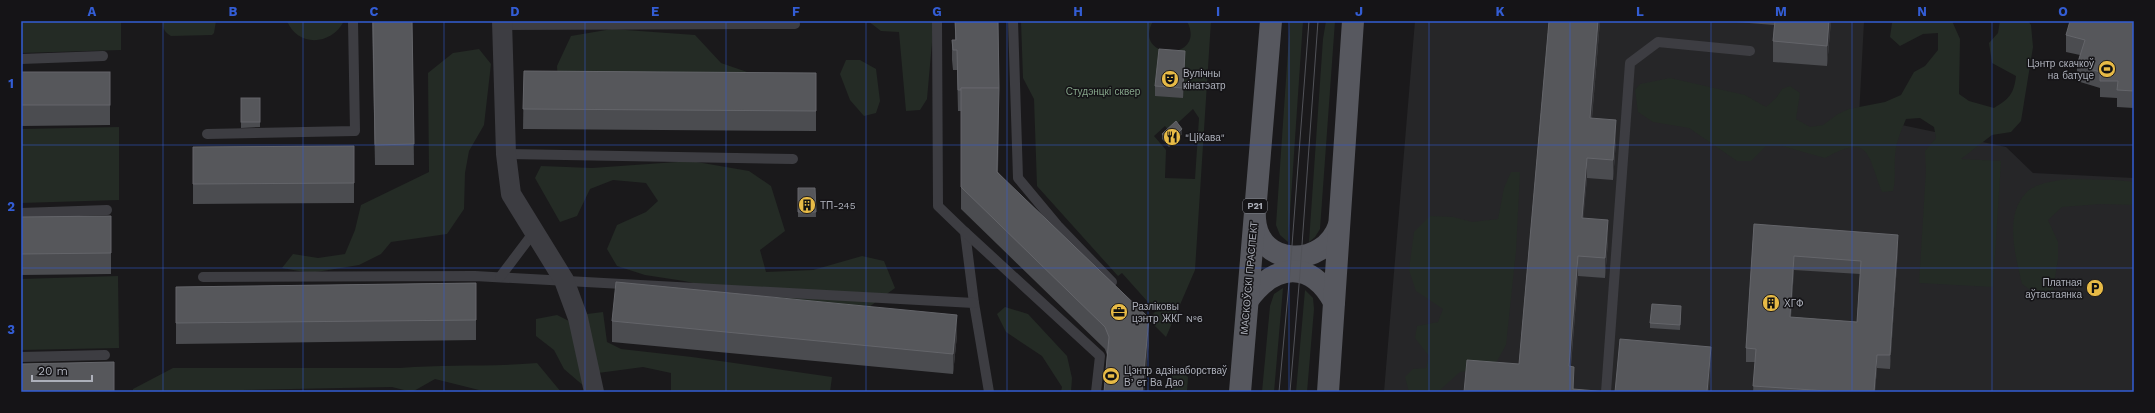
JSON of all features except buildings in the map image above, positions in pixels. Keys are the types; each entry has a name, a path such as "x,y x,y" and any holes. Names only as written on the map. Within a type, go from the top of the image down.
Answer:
{"main road":[{"name":"МАСКОЎСКІ ПРАСПЕКТ","path":"1240,392 1270,21"},
{"path":"1328,392 1353,21"},
{"path":"1255,212 1258,231 1269,247 1277,252 1295,257 1305,257 1323,249 1335,234 1340,216"},
{"path":"1248,300 1264,281 1278,274 1295,272 1314,278 1322,285 1334,302"}],"street":[{"path":"502,23 506,154 511,194 564,280 578,318 594,392"}],"lane":[{"path":"208,134 355,131 353,21"},
{"path":"937,21 938,206 1100,356 1096,392"},
{"path":"1013,21 1018,178 1058,226 1112,282"},
{"path":"502,23 795,24"},
{"path":"1606,392 1630,63 1658,42 1750,51"},
{"path":"21,59 103,56"},
{"path":"506,154 793,159"},
{"path":"21,213 107,210"},
{"path":"500,277 534,232"},
{"path":"965,232 974,303 989,392"},
{"path":"203,277 500,277 974,303"},
{"path":"21,357 105,354"}],"shaded area":[{"path":"1415,21 1864,21 1859,116 2006,147 2033,173 2134,178 2134,392 1384,392"}],"green space":[{"path":"21,21 121,21 121,50 21,53"},
{"path":"163,21 216,21 214,33 212,35 171,36 164,30"},
{"path":"287,21 344,21 339,29 332,35 324,39 315,40 299,36 292,30"},
{"path":"868,21 932,21 933,31 927,99 920,110 906,111 899,32 881,31"},
{"name":"Студэнцкі сквер","path":"1021,21 1153,21 1149,34 1152,44 1160,49 1170,51 1180,50 1187,44 1191,34 1187,21 1211,21 1195,270 1166,337 1148,319 1156,311 1122,273 1118,276 1037,186 1034,99 1023,78","holes":["1193,109 1199,118 1195,179 1165,178 1166,150 1154,136 1165,126 1169,131"]},
{"path":"1290,21 1303,21 1288,242 1280,235 1276,225"},
{"path":"1326,21 1335,21 1320,229 1315,237 1309,242 1323,39"},
{"path":"1894,21 1952,21 1960,39 1959,94 1969,101 1994,108 2007,99 2010,95 2014,87 2016,76 1992,63 1989,43 1998,33 2000,21 2028,21 2031,25 2033,47 2021,121 2011,132 1992,135 1961,159 2001,161 1993,287 1919,283 1926,170 1925,151 1936,138 1934,127 1920,118 1906,119 1899,137 1896,151 1893,191 1882,192 1870,158 1865,151 1859,148 1851,147 1840,150 1825,158 1782,146 1766,146 1751,161 1737,161 1689,128 1653,122 1638,112 1635,90 1640,84 1670,78 1745,95 1766,107 1776,98 1782,89 1790,86 1800,93 1796,119 1810,127 1823,125 1838,114 1849,109 1885,102 1901,95 1914,72 1925,66 1938,50 1938,33 1923,34 1900,46 1890,37 1892,23"},
{"path":"612,29 695,35 721,63 750,73 558,84 557,66 571,36"},
{"path":"479,49 491,64 484,125 469,151 465,173 464,209 447,234 391,242 381,254 359,265 310,273 282,268 293,254 318,258 345,254 355,230 361,205 429,172 428,73 453,53"},
{"path":"846,60 860,60 876,69 880,101 876,113 864,116 850,100 840,74"},
{"path":"119,127 119,200 21,203 21,129"},
{"path":"691,161 749,171 771,186 785,231 760,250 766,272 813,270 862,256 884,261 895,288 869,307 821,311 684,281 645,275 617,266 607,249 617,225 646,212 658,201 646,183 613,180 590,189 577,216 560,222 535,178 541,166 592,168"},
{"path":"1511,172 1520,172 1516,251 1506,345 1493,368 1460,372 1441,389 1440,392 1409,392 1405,377 1413,369 1426,368 1429,356 1415,338 1417,326 1438,322 1443,309 1416,291 1409,270 1414,232 1430,216 1453,217 1472,222 1498,219 1504,188"},
{"path":"2068,179 2134,182 2134,205 2101,204 2062,207 2048,220 2058,242 2058,259 2052,296 2032,291 2022,284 2013,238 2013,226 2019,203 2029,190 2045,183"},
{"path":"118,276 119,348 21,350 21,279"},
{"path":"1283,288 1274,392 1262,392 1270,306 1274,294"},
{"path":"1305,290 1313,298 1314,309 1307,392 1296,392"},
{"path":"1005,307 1028,314 1067,356 1072,378 1071,392 1061,392 1062,387 1042,356 1006,332 997,314"},
{"path":"603,312 607,342 621,349 692,357 832,377 830,392 671,392 671,373 643,367 598,373 587,314"},
{"path":"557,315 571,322 585,387 564,369 554,350 536,336 536,319"},
{"path":"537,363 561,392 487,392 435,379 412,392 392,387 133,392 133,389 173,368 400,368"},
{"path":"1173,366 1188,377 1187,392 1171,392"}],"tram line":[{"path":"1279,392 1290,272 1309,21"},
{"path":"1290,392 1318,21"}],"place":[{"name":"Цэнтр скачкоў на батуце","path":"2107,69"},
{"name":"Вулічны кінатэатр","path":"1170,79"},
{"name":"\"ЦіКава\"","path":"1172,137"},
{"name":"ТП-245","path":"807,205"},
{"name":"Платная аўтастаянка","path":"2095,288"},
{"name":"ХГФ","path":"1771,303"},
{"name":"Разліковы цэнтр ЖКГ №6","path":"1119,312"},
{"name":"Цэнтр адзінаборстваў Вʼет Ва Дао","path":"1111,376"}]}
